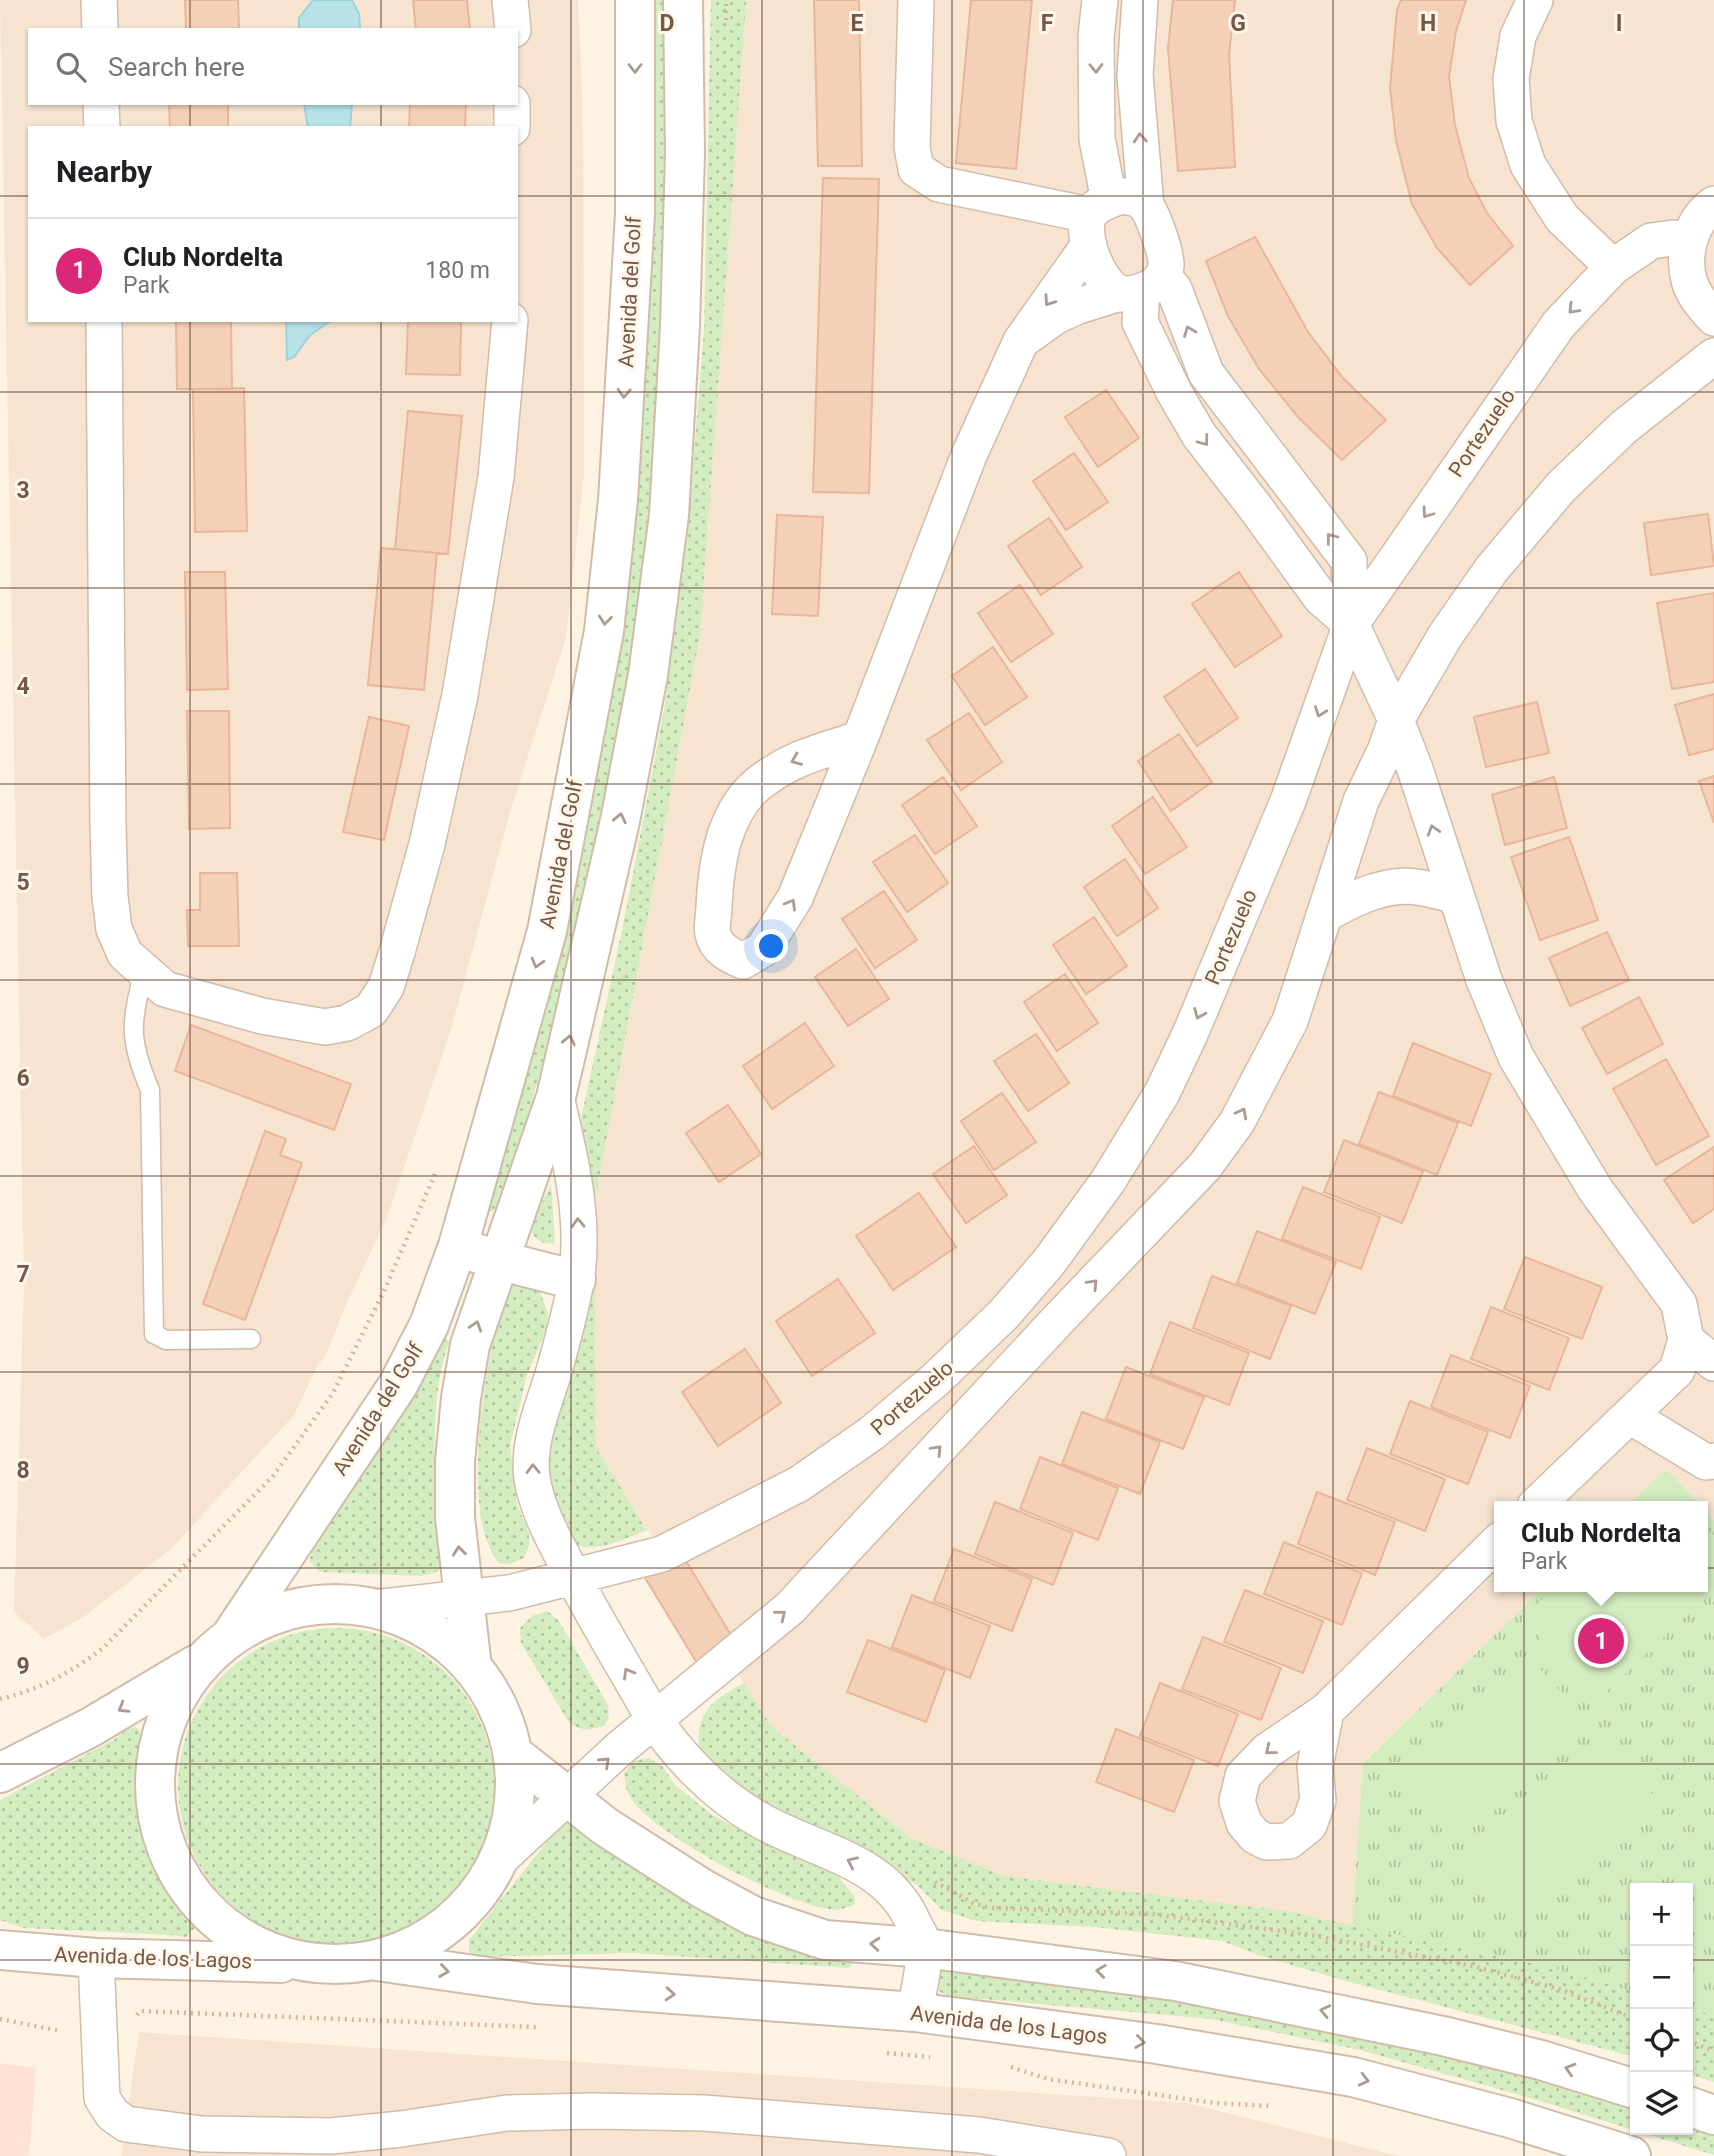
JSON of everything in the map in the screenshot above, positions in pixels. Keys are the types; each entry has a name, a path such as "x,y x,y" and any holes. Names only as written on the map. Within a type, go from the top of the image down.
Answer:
{"street":[{"path":"99,0 100,28"},
{"path":"510,0 513,28"},
{"name":"Avenida del Golf","path":"307,1964 265,1952 227,1930 196,1900 173,1863 158,1822 154,1779 161,1736 177,1696 217,1648 398,1385 429,1325 458,1246 547,931 604,631 618,500 635,214 635,0"},
{"path":"472,1668 455,1518 456,1448 470,1345 556,1097 620,821 643,701 669,515 680,326 685,166 683,0"},
{"path":"915,0 912,147 916,169 939,184 1096,220"},
{"path":"1100,0 1096,37 1096,220 1100,275 1142,287 1174,289 1206,373 1349,561 1351,624 1396,720 1415,769 1484,980 1516,1057 1595,1189 1679,1304 1686,1340 1677,1370 1540,1501"},
{"path":"1021,341 1056,316 1078,306 1142,287 1166,264 1157,229 1146,206 1135,75 1140,0"},
{"path":"1535,0 1518,36 1511,79 1514,121 1528,165 1562,218 1613,267"},
{"path":"102,105 102,126"},
{"path":"512,105 512,126"},
{"path":"860,739 788,762 755,786 735,813 721,848 715,878 713,935 726,954 743,961 763,949 795,898 860,739 969,455 1021,341 1096,220 1122,196 1135,197 1146,206"},
{"path":"1714,204 1697,222 1689,240 1686,261 1689,282 1699,301 1714,318"},
{"name":"Portezuelo","path":"374,1608 509,1593 662,1554 799,1484 872,1433 935,1380 1004,1314 1049,1262 1108,1181 1162,1093 1185,1046 1288,801 1351,624 1559,324 1613,267 1651,241 1673,238 1689,240"},
{"path":"1142,287 1140,322 1174,393 1199,435 1321,598 1351,624"},
{"path":"104,322 110,897 114,929 125,954 165,989 262,1016 325,1027 347,1023 371,1010 386,988 427,844 460,695 496,477 510,322"},
{"path":"307,1964 342,1965 377,1961 428,1940 470,1904 500,1858 655,1719 790,1608 1055,1323 1205,1167 1237,1122 1290,1021 1362,801 1396,720 1445,636 1491,570 1561,487 1624,427 1714,356"},
{"path":"1174,393 1206,373"},
{"path":"1255,507 1289,483"},
{"path":"1326,914 1353,898 1406,886 1455,895"},
{"path":"556,1097 577,1201 579,1249 576,1280 554,1372 534,1435 532,1475 538,1507 573,1577 655,1719 683,1755 718,1791 758,1820 869,1869 886,1883 907,1908 925,1948 915,2012"},
{"path":"458,1246 498,1260 576,1280"},
{"path":"1686,1340 1714,1363"},
{"path":"1630,1416 1706,1462 1714,1461"},
{"path":"1326,1711 1494,1546"},
{"path":"0,1773 91,1727 263,1618 300,1607 337,1603 374,1608 411,1620 444,1640 472,1668 499,1708 513,1754 514,1807 500,1858"},
{"path":"513,1754 606,1827 703,1889 753,1916 825,1940 925,1948 1175,1981 1297,2004 1541,2060 1630,2087"},
{"name":"Avenida de los Lagos","path":"0,1950 96,1958 307,1964"},
{"path":"96,1958 102,2098 112,2114 126,2124 202,2134 331,2136 401,2129 507,2113 704,2113 979,2135 1108,2156"},
{"name":"Avenida de los Lagos","path":"377,1961 537,1984 915,2012 1157,2044 1353,2077 1510,2118 1631,2156"},
{"path":"1693,2108 1714,2115"},
{"path":"366,2156 457,2120"},
{"path":"202,2134 238,2156"}],"lane":[{"path":"144,972 133,1009 132,1030 150,1090 155,1334 166,1340 251,1339"}],"path":[{"path":"0,1699 56,1679 103,1648 273,1476 333,1394 384,1291 436,1170"},
{"path":"926,1878 975,1904 992,1908 1153,1914 1311,1935 1472,1966 1559,1989 1630,2017"},
{"path":"0,2019 62,2032 120,2035 140,2011 474,2022 544,2027"},
{"path":"1693,2043 1714,2051"},
{"path":"877,2052 933,2057"},
{"path":"1003,2064 1048,2079 1214,2103 1282,2106"}],"shaded area":[{"path":"0,0 578,0 583,109 584,474 566,638 510,812 452,1026 388,1215 325,1357 318,1365 294,1415 172,1548 85,1616 44,1639 14,1612 24,1283"},
{"path":"746,0 1714,0 1714,1520 1708,1514 1708,1501 1696,1501 1666,1469 1632,1501 1494,1501 1494,1592 1539,1592 1363,1762 1352,1925 1286,1911 1004,1876 910,1838 771,1726 596,1448 595,1201 700,635"},
{"path":"139,2032 1187,2103 1398,2156 121,2156"},
{"path":"0,2063 36,2068 29,2156 0,2156"}],"green space":[{"path":"648,0 669,0 668,297 651,516 626,701 574,951 524,1129 494,1210 487,1213 605,702"},
{"path":"711,0 746,0 746,3 700,635 595,1201 596,1448 647,1530 610,1544 589,1547 580,1546 569,1538 543,1494 580,1123 623,926 664,710 686,547 704,331"},
{"path":"551,1184 555,1240 553,1244 540,1241 531,1232 532,1224"},
{"path":"512,1281 539,1290 548,1313 547,1327 527,1375 510,1445 517,1505 529,1533 529,1546 524,1558 510,1564 499,1563 487,1542 481,1515 478,1450 485,1384 500,1305"},
{"path":"445,1336 449,1342 437,1394 435,1423 437,1513 442,1567 435,1573 422,1576 320,1572 309,1561 312,1552 440,1337"},
{"path":"1666,1469 1696,1501 1632,1501"},
{"path":"1663,1484 1680,1501 1644,1501"},
{"path":"1708,1513 1714,1520 1714,2015 1693,2009 1693,1883 1630,1883 1630,1991 1554,1968 1352,1925 1363,1763 1539,1592 1708,1592"},
{"path":"1708,1529 1714,1536 1714,1589 1599,1699 1522,1619 1550,1592 1708,1592"},
{"path":"547,1611 559,1621 608,1705 609,1717 604,1726 587,1729 570,1724 521,1643 520,1628 532,1616"},
{"path":"336,1628 367,1631 396,1640 424,1655 448,1674 467,1698 482,1726 491,1755 494,1786 491,1817 482,1846 467,1874 448,1898 424,1917 396,1932 367,1941 336,1944 305,1941 276,1932 248,1917 224,1898 205,1874 190,1846 181,1817 178,1786 181,1755 190,1726 205,1698 224,1674 248,1655 276,1640 305,1631"},
{"path":"1527,1655 1583,1716 1452,1839 1394,1778"},
{"path":"744,1683 771,1726 910,1838 1004,1876 1286,1911 1554,1968 1630,1991 1630,2056 1350,1982 1261,1956 1222,1941 1094,1927 976,1921 942,1910 918,1886 875,1860 783,1823 699,1757 698,1742 702,1720 706,1711 721,1697"},
{"path":"136,1727 140,1731 136,1785 146,1838 161,1874 181,1905 193,1917 194,1929 186,1937 23,1928 0,1920 0,1800"},
{"path":"1598,1735 1655,1797 1523,1920 1466,1859"},
{"path":"649,1758 663,1767 674,1784 711,1814 758,1840 837,1875 855,1897 855,1904 831,1910 807,1904 754,1882 671,1834 634,1803 627,1789 624,1773 634,1761"},
{"path":"568,1815 850,1958 852,1964 849,1968 632,1953 474,1957 469,1952 469,1940"},
{"path":"947,1969 1211,2000 1537,2071 1630,2101 1630,2129 1360,2050 1211,2019 948,1996 935,1989 936,1970"},
{"path":"1693,2009 1714,2015 1714,2082 1693,2076"},
{"path":"1693,2122 1714,2128 1714,2155 1649,2135 1693,2135"}],"water":[{"path":"313,0 352,0 359,14 360,28 299,28 299,18"},
{"path":"304,105 352,105 350,126 308,126"},
{"path":"286,322 329,322 310,335 294,357 287,360"}],"building":[{"path":"185,0 238,0 239,28 186,28"},
{"path":"413,0 467,0 470,28 416,28"},
{"path":"814,0 859,0 862,166 818,166"},
{"path":"971,0 1032,0 1016,169 956,163"},
{"path":"1173,0 1235,0 1229,55 1235,167 1178,171 1168,48"},
{"path":"1401,0 1466,0 1456,31 1449,77 1455,125 1469,178 1487,213 1513,246 1470,285 1437,248 1412,204 1396,140 1390,88 1397,10"},
{"path":"169,105 228,105 228,126 170,126"},
{"path":"410,105 466,105 465,126 409,126"},
{"path":"823,178 879,179 869,493 813,492"},
{"path":"1255,237 1308,332 1343,378 1386,420 1342,460 1298,417 1259,369 1228,316 1206,261"},
{"path":"176,322 231,322 232,389 177,389"},
{"path":"408,322 461,322 460,375 406,374"},
{"path":"244,388 247,531 195,532 193,389"},
{"path":"1106,390 1139,438 1098,467 1065,417"},
{"path":"408,411 462,416 448,554 395,549"},
{"path":"1074,453 1108,502 1066,530 1033,481"},
{"path":"1708,514 1714,566 1651,575 1644,523"},
{"path":"777,515 823,517 818,616 772,614"},
{"path":"1049,518 1082,567 1041,595 1008,546"},
{"path":"381,548 437,553 424,690 368,685"},
{"path":"185,572 225,572 228,689 187,690"},
{"path":"1239,572 1282,636 1235,667 1192,604"},
{"path":"1020,585 1053,634 1011,662 978,613"},
{"path":"1714,593 1714,682 1672,689 1657,603"},
{"path":"993,647 1027,697 985,725 952,676"},
{"path":"1205,669 1238,718 1197,746 1164,697"},
{"path":"1714,694 1714,749 1689,755 1675,705"},
{"path":"1537,702 1549,753 1486,767 1474,717"},
{"path":"187,711 229,711 230,828 189,829"},
{"path":"969,713 1002,762 961,790 927,740"},
{"path":"369,717 409,726 384,840 343,832"},
{"path":"1179,734 1212,782 1171,811 1138,761"},
{"path":"1714,776 1714,823 1699,781"},
{"path":"943,777 977,826 935,854 902,805"},
{"path":"1554,777 1567,828 1505,845 1492,795"},
{"path":"1153,797 1187,847 1145,874 1112,826"},
{"path":"915,835 948,883 907,912 873,862"},
{"path":"1569,837 1598,920 1540,940 1511,857"},
{"path":"1125,859 1158,908 1117,936 1084,887"},
{"path":"200,873 237,873 239,946 188,946 187,910 200,910"},
{"path":"884,891 917,940 875,968 842,919"},
{"path":"1094,917 1127,966 1086,994 1053,945"},
{"path":"1607,932 1629,980 1570,1006 1549,958"},
{"path":"856,949 889,999 848,1026 815,977"},
{"path":"1065,974 1098,1023 1057,1051 1024,1002"},
{"path":"1639,997 1663,1044 1607,1074 1582,1028"},
{"path":"805,1023 834,1066 772,1109 743,1066"},
{"path":"191,1025 351,1084 334,1130 175,1071"},
{"path":"1036,1034 1069,1083 1028,1111 994,1061"},
{"path":"1413,1043 1491,1074 1471,1126 1393,1096"},
{"path":"1666,1059 1709,1136 1656,1165 1613,1089"},
{"path":"1379,1092 1458,1123 1437,1175 1359,1144"},
{"path":"1002,1093 1036,1142 994,1170 961,1121"},
{"path":"728,1105 761,1154 719,1182 686,1133"},
{"path":"265,1131 286,1139 280,1155 302,1163 245,1320 203,1304"},
{"path":"1344,1140 1423,1171 1402,1223 1324,1192"},
{"path":"974,1146 1007,1195 966,1223 933,1174"},
{"path":"1714,1147 1714,1209 1693,1223 1664,1180"},
{"path":"1303,1187 1380,1217 1361,1269 1282,1239"},
{"path":"919,1193 956,1247 893,1290 856,1236"},
{"path":"1257,1231 1336,1262 1315,1314 1237,1283"},
{"path":"1525,1257 1602,1287 1582,1339 1504,1309"},
{"path":"1212,1276 1291,1306 1270,1359 1193,1328"},
{"path":"838,1279 875,1333 812,1376 776,1321"},
{"path":"1491,1307 1569,1338 1549,1390 1471,1359"},
{"path":"1170,1322 1249,1353 1229,1405 1150,1374"},
{"path":"745,1349 781,1403 718,1446 682,1392"},
{"path":"1451,1355 1530,1386 1510,1438 1431,1407"},
{"path":"1126,1367 1204,1397 1183,1449 1106,1419"},
{"path":"1410,1401 1488,1432 1468,1484 1390,1454"},
{"path":"1082,1412 1160,1442 1140,1494 1062,1464"},
{"path":"1367,1448 1445,1479 1425,1531 1347,1500"},
{"path":"1040,1457 1118,1488 1098,1540 1020,1509"},
{"path":"1317,1492 1395,1522 1375,1575 1298,1544"},
{"path":"995,1502 1073,1533 1053,1585 975,1554"},
{"path":"670,1535 745,1658 708,1681 633,1558"},
{"path":"1284,1542 1362,1573 1342,1625 1264,1594"},
{"path":"954,1549 1032,1579 1012,1631 934,1601"},
{"path":"1245,1590 1323,1621 1303,1673 1224,1642"},
{"path":"912,1595 990,1626 970,1678 892,1647"},
{"path":"1203,1637 1281,1668 1261,1720 1182,1689"},
{"path":"868,1640 945,1670 926,1722 847,1692"},
{"path":"1160,1683 1238,1714 1218,1766 1140,1736"},
{"path":"1116,1729 1194,1760 1174,1812 1096,1782"}],"place":[{"name":"Club Nordelta","path":"1601,1641"}]}
